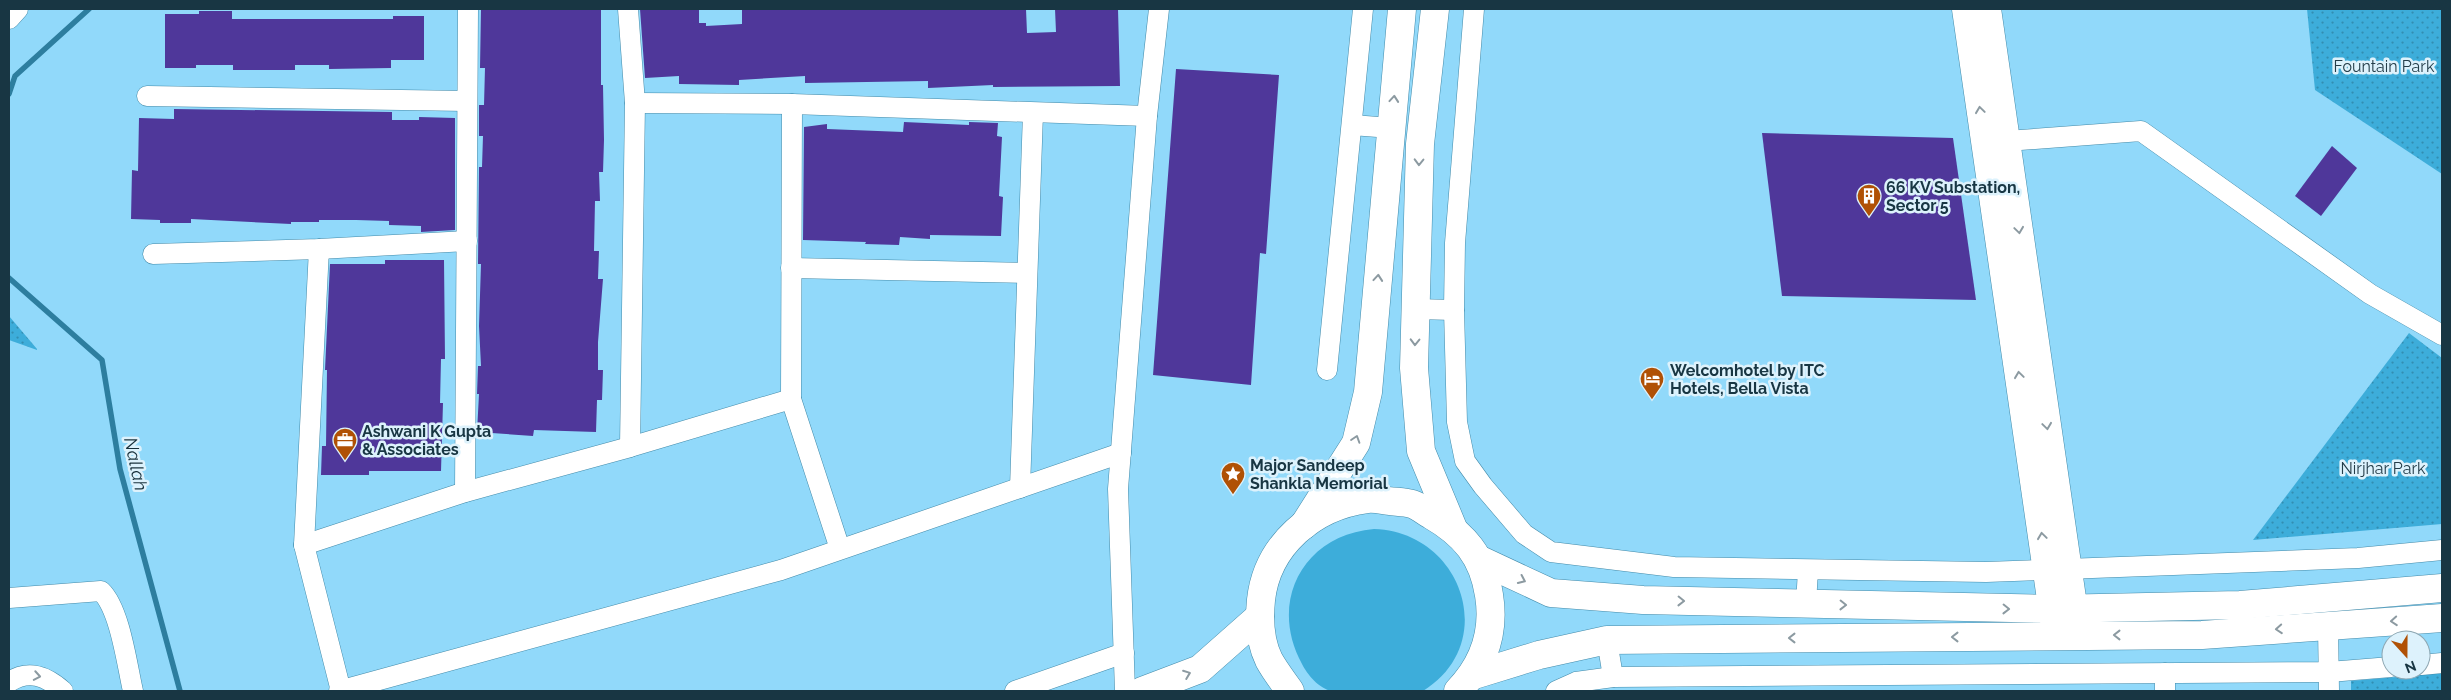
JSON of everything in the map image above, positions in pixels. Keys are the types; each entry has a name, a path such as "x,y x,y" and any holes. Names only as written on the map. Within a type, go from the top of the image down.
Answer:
{"street":[{"path":"9,19 18,9"},
{"path":"465,492 468,9"},
{"path":"628,9 635,103 630,447"},
{"path":"1125,691 1118,489 1147,116 1159,9"},
{"path":"1327,370 1364,9"},
{"path":"1304,525 1356,443 1368,392 1402,9"},
{"path":"1435,9 1420,144 1414,368 1421,451 1453,528"},
{"path":"1474,9 1455,243 1454,310 1457,422 1465,461 1483,486 1524,534 1551,552 1611,561 1674,567 1808,570 2058,570 2358,558 2442,550"},
{"path":"1966,9 1996,142"},
{"path":"1987,9 1996,142 2067,636"},
{"path":"147,96 467,101"},
{"path":"635,103 792,104 1147,116"},
{"path":"792,104 790,399 840,549"},
{"path":"1020,488 1033,112"},
{"path":"1352,125 1391,128"},
{"path":"1996,142 2141,131 2370,294 2442,335"},
{"path":"153,254 319,249 467,241"},
{"path":"319,249 304,544 340,691 781,570 1121,453"},
{"path":"791,268 1027,273"},
{"path":"1415,309 1454,310"},
{"path":"304,544 465,492 630,447 790,399"},
{"path":"1290,691 1269,659 1262,639 1260,616 1263,586 1278,552 1295,531 1327,509 1368,498 1412,504 1453,528 1478,559 1487,581 1491,608 1489,638 1466,683"},
{"path":"1478,559 1551,593 1643,600 2063,608 2240,605 2442,588"},
{"path":"1806,604 1808,570"},
{"path":"9,598 101,591 108,598 116,622 133,691"},
{"path":"1142,691 1200,670 1260,616"},
{"path":"1466,683 1539,655 1607,640 2202,635 2442,618"},
{"path":"2328,626 2329,682"},
{"path":"1607,640 1613,677"},
{"path":"1015,691 1124,653"},
{"path":"1556,691 1576,682 1613,677 2329,682 2381,669"},
{"path":"9,682 20,676 31,674 45,677 63,691"}],"green space":[{"name":"Fountain Park","path":"2307,9 2442,9 2442,174 2315,90"},
{"path":"9,316 37,349 37,350 9,340"},
{"name":"Nirjhar Park","path":"2409,333 2442,358 2442,524 2253,540"},
{"path":"1374,529 1405,535 1430,549 1449,569 1461,594 1465,620 1460,646 1447,671 1423,691 1338,692 1327,690 1318,684 1307,672 1292,641 1289,618 1291,596 1299,576 1311,558 1328,544 1349,534"},
{"path":"2442,673 2442,691 2351,691 2351,681 2381,678 2381,680 2431,680 2431,674"}],"building":[{"path":"481,9 601,9 601,85 603,85 604,140 603,172 599,172 600,201 595,201 594,251 599,251 598,279 603,279 598,342 598,370 603,370 602,400 597,400 596,432 534,430 533,436 477,432 478,366 481,366 479,326 481,264 478,264 479,167 482,167 483,136 479,136 479,105 484,105 485,68 480,68"},
{"path":"640,9 699,9 699,23 706,23 706,26 742,24 742,9 1026,9 1027,33 1056,32 1055,9 1118,9 1120,86 993,87 993,85 928,88 928,81 805,83 805,76 739,80 739,85 679,84 679,76 645,78"},
{"path":"199,11 232,11 232,19 393,19 393,16 424,16 424,60 391,60 391,68 329,69 329,65 295,65 295,70 233,70 233,65 196,65 196,68 165,68 165,14 199,14"},
{"path":"1176,69 1279,75 1266,254 1260,253 1251,385 1153,375"},
{"path":"174,109 392,112 392,120 419,120 419,117 455,118 455,230 421,232 421,226 389,225 389,221 319,220 319,222 291,222 291,224 191,219 191,223 160,223 160,220 131,219 132,170 138,171 139,118 174,119"},
{"path":"904,122 969,125 969,122 998,123 997,136 1002,137 999,196 1003,197 1001,236 930,235 930,239 900,237 899,245 803,240 804,127 827,124 827,129 903,132"},
{"name":"66 KV Substation, Sector 5","path":"1762,133 1953,138 1976,300 1782,296"},
{"path":"2332,146 2357,168 2321,216 2295,196"},
{"path":"385,260 444,260 445,359 441,359 440,403 443,403 441,471 369,471 369,475 321,475 322,446 326,446 327,370 325,370 330,264 385,264"}],"waterway":[{"name":"Nallah","path":"9,94 15,76 89,9"},
{"name":"Nallah","path":"9,278 102,360 120,469 180,691"}],"place":[{"name":"66 KV Substation, Sector 5","path":"1869,217"},
{"name":"Welcomhotel by ITC Hotels, Bella Vista","path":"1652,400"},
{"name":"Ashwani K Gupta & Associates","path":"345,461"},
{"name":"Major Sandeep Shankla Memorial","path":"1233,495"}]}
